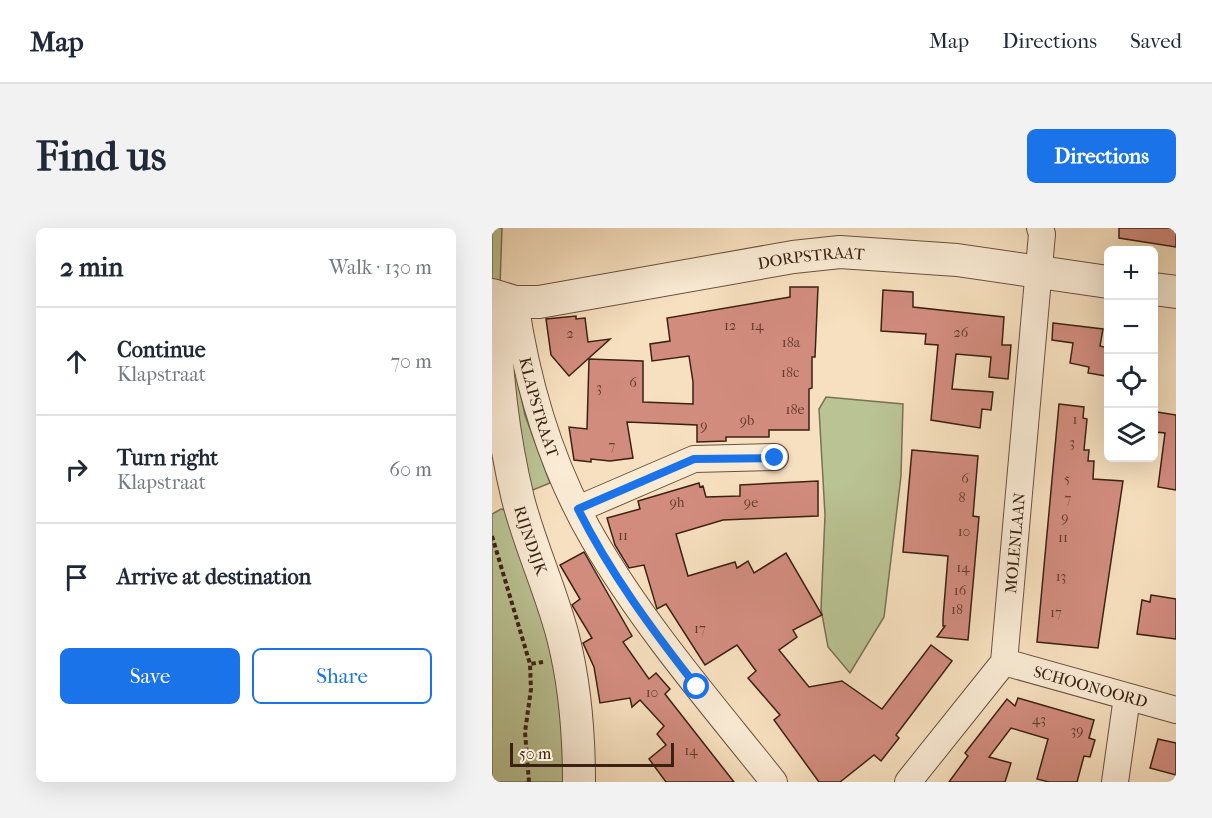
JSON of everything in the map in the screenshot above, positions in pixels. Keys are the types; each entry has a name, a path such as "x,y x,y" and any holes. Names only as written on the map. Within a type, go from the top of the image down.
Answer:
{"street":[{"name":"MOLENLAAN","path":"1004,662 1040,228"},
{"name":"DORPSTRAAT","path":"500,298 539,302 793,257 840,252 934,258 1104,281"},
{"path":"1158,290 1176,292"},
{"name":"KLAPSTRAAT","path":"500,298 521,343 536,400 561,470 594,540 656,635 774,782"},
{"name":"RIJNDIJK","path":"500,298 498,369 516,488 568,658 576,719 579,782"},
{"path":"578,509 694,459 775,458"},
{"name":"SCHOONOORD","path":"1004,662 1176,710"},
{"path":"908,782 1004,662"},
{"path":"1115,782 1127,696"}],"path":[{"path":"492,536 530,664 531,689 525,732 529,782"},
{"path":"530,664 568,658"}],"green space":[{"path":"492,228 502,228 500,286 492,283"},
{"path":"508,336 525,415 550,483 523,494"},
{"path":"826,397 903,404 901,476 884,617 850,673 828,647 821,609 825,515 819,409"},
{"path":"501,509 510,511 559,663 568,782 492,782 492,514"}],"building":[{"path":"1119,228 1176,228 1176,247 1119,238"},
{"path":"790,287 818,287 815,357 812,357 812,388 809,389 809,430 769,430 769,437 726,437 726,441 697,442 697,425 627,422 633,458 610,461 591,459 591,462 574,460 569,427 587,429 589,359 643,361 643,402 693,404 693,382 689,356 652,361 650,344 670,341 667,318 790,297"},
{"path":"883,290 913,292 913,307 1004,317 1002,345 1011,345 1008,379 989,377 991,357 956,354 952,389 993,392 991,410 982,409 980,428 931,420 938,345 925,344 926,334 881,331"},
{"path":"576,316 576,319 585,318 588,342 610,339 569,376 551,355 546,319"},
{"path":"1053,323 1103,329 1100,346 1104,347 1104,376 1088,373 1089,367 1070,363 1073,343 1052,340"},
{"path":"1059,404 1084,407 1083,418 1087,419 1084,450 1089,450 1088,461 1094,461 1093,479 1123,481 1098,648 1037,642"},
{"path":"1158,412 1176,415 1176,490 1158,487 1165,433 1158,432"},
{"path":"912,450 978,456 973,516 979,517 968,640 937,637 945,626 943,626 943,618 948,556 903,552"},
{"path":"818,481 818,516 723,520 676,534 688,576 735,562 737,568 748,561 754,573 786,553 822,615 793,630 797,637 779,650 809,687 842,681 882,709 931,645 952,661 896,735 899,738 881,761 874,755 840,782 819,782 774,720 780,715 748,678 756,671 737,645 705,665 666,604 657,609 644,565 629,568 615,545 607,518 640,509 638,501 699,483 700,487 703,486 706,497 740,496 740,485"},
{"path":"584,552 632,636 623,642 649,679 656,673 670,689 665,694 734,782 666,782 649,759 666,745 657,734 664,726 640,700 632,707 630,698 600,703 594,667 583,643 592,638 572,605 580,599 560,565"},
{"path":"1151,595 1176,599 1176,639 1137,634 1142,600 1150,602"},
{"path":"1018,698 1094,720 1089,738 1095,740 1090,757 1084,756 1077,782 1049,782 1037,779 1048,739 1011,728 989,757 1011,763 1005,782 949,782 968,756 965,753 1007,699 1015,706"},
{"path":"1158,739 1176,743 1176,775 1150,768"}],"route":[{"path":"697,687 656,635 594,540 578,509 694,459 775,458"}]}
